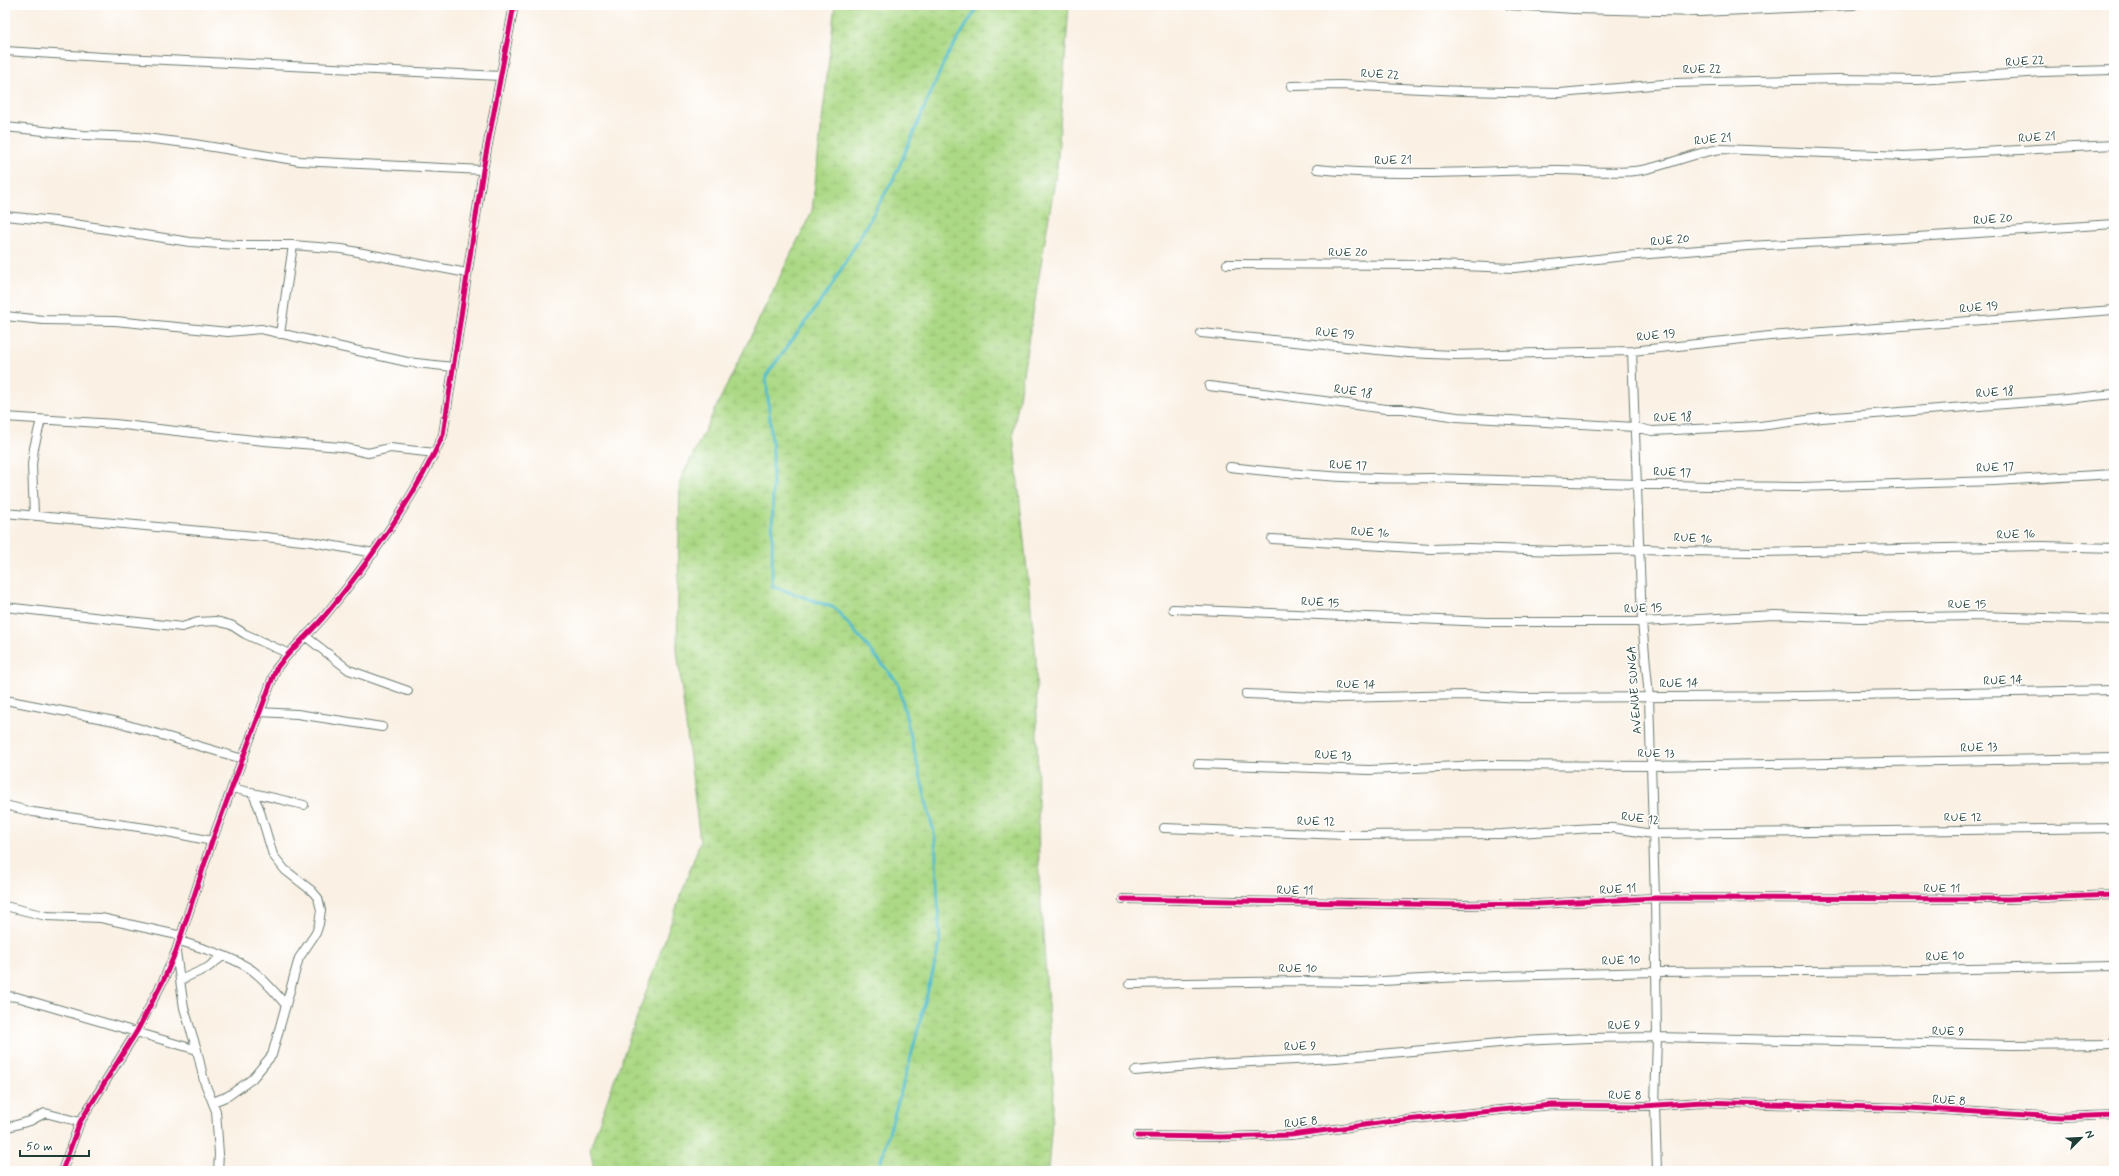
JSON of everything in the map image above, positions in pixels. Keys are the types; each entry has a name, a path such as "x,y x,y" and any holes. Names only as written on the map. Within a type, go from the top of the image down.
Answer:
{"street":[{"path":"62,1171 80,1122 137,1031 164,979 176,951 212,841 276,669 287,653 327,613 374,553 434,453 443,435 483,170 514,5"},
{"path":"1509,5 1574,9 1700,12 1854,5"},
{"path":"5,51 501,76"},
{"name":"RUE 22","path":"1291,86 1340,85 1552,93 1675,83 1838,79 1918,80 2041,72 2114,70"},
{"path":"5,127 83,135 137,137 300,161 483,170"},
{"name":"RUE 21","path":"1317,169 1356,173 1555,169 1626,172 1642,170 1701,151 1721,149 1811,154 1911,156 2114,145"},
{"path":"5,216 55,221 190,242 236,245 293,245 342,249 467,273"},
{"name":"RUE 20","path":"1227,264 1436,265 1514,268 1625,256 1748,246 1902,238 2114,224"},
{"path":"280,334 293,245"},
{"name":"RUE 19","path":"1201,333 1409,353 1454,355 1632,351 1770,336 2114,310"},
{"path":"5,316 43,320 115,321 228,332 261,330 407,362 453,367"},
{"name":"AVENUE SUNGA","path":"1632,351 1642,622 1649,697 1652,834 1656,898 1655,972 1657,1037 1655,1106 1657,1171"},
{"name":"RUE 18","path":"1209,386 1386,409 1403,408 1457,417 1635,428 1652,431 1760,426 1829,418 2114,394"},
{"path":"5,417 115,424 264,441 342,447 368,453 390,448 434,453"},
{"path":"34,515 32,465 34,448 41,420"},
{"name":"RUE 17","path":"1230,467 1312,476 1800,487 1995,481 2114,474"},
{"path":"5,513 304,541 374,553"},
{"name":"RUE 16","path":"1272,538 1430,549 1468,548 1557,551 1639,549 1756,552 2043,546 2114,548"},
{"path":"5,606 182,627 198,622 216,621 231,625 287,653"},
{"name":"RUE 15","path":"1173,608 1480,622 1642,622 1775,616 1859,618 1978,616 2114,620"},
{"path":"305,636 349,670 408,691"},
{"name":"RUE 14","path":"1246,694 1338,698 1466,695 1522,698 1812,696 2114,690"},
{"path":"5,700 114,721 243,759"},
{"path":"259,712 298,714 382,727"},
{"name":"RUE 13","path":"1198,764 1369,770 1482,765 1597,764 1651,766 2114,758"},
{"path":"232,788 304,805"},
{"path":"213,1102 228,1096 252,1079 272,1055 278,1038 285,1004 299,958 316,932 321,910 318,898 312,891 286,870 273,855 259,808 252,792"},
{"path":"5,805 33,812 153,829 212,841"},
{"name":"RUE 12","path":"1164,828 1344,835 1502,834 1593,828 1614,828 1652,834 2114,828"},
{"name":"RUE 11","path":"1123,899 1470,905 1537,904 1656,898 2000,899 2114,895"},
{"path":"5,906 46,916 101,918 181,938 252,970 268,984 285,1004"},
{"path":"176,951 184,1008 197,1050 204,1081 216,1110 219,1154 218,1171"},
{"path":"180,980 208,968 223,956"},
{"name":"RUE 10","path":"1130,984 1300,981 1362,982 1462,977 1655,972 1924,970 2114,966"},
{"path":"5,996 17,997 137,1031 197,1050"},
{"name":"RUE 9","path":"1135,1071 1211,1064 1336,1058 1521,1041 1657,1037 1997,1045 2114,1044"},
{"name":"RUE 8","path":"1137,1136 1221,1137 1291,1135 1424,1117 1552,1105 1655,1106 1723,1102 1909,1108 2062,1116 2114,1115"},
{"path":"5,1128 30,1122 45,1113 80,1122"}],"green space":[{"path":"835,5 1069,5 1057,168 1013,434 1036,657 1039,875 1054,1093 1048,1171 594,1171 590,1148 700,842 677,650 680,481 812,211"}],"waterway":[{"path":"882,1171 880,1163 909,1064 940,944 935,838 898,683 835,608 772,586 773,454 766,376 831,287 894,178 946,58 979,5"}],"cycle path":[{"path":"62,1171 80,1122 137,1031 164,979 176,951 212,841 276,669 288,654 327,613 391,528 419,482 443,435 483,170 514,5"},
{"path":"1123,899 1463,905 1537,904 1655,898 2008,899 2114,895"},
{"path":"1137,1136 1221,1137 1291,1135 1386,1122 1552,1105 1643,1106 1702,1102 1909,1108 2062,1117 2114,1115"}]}
